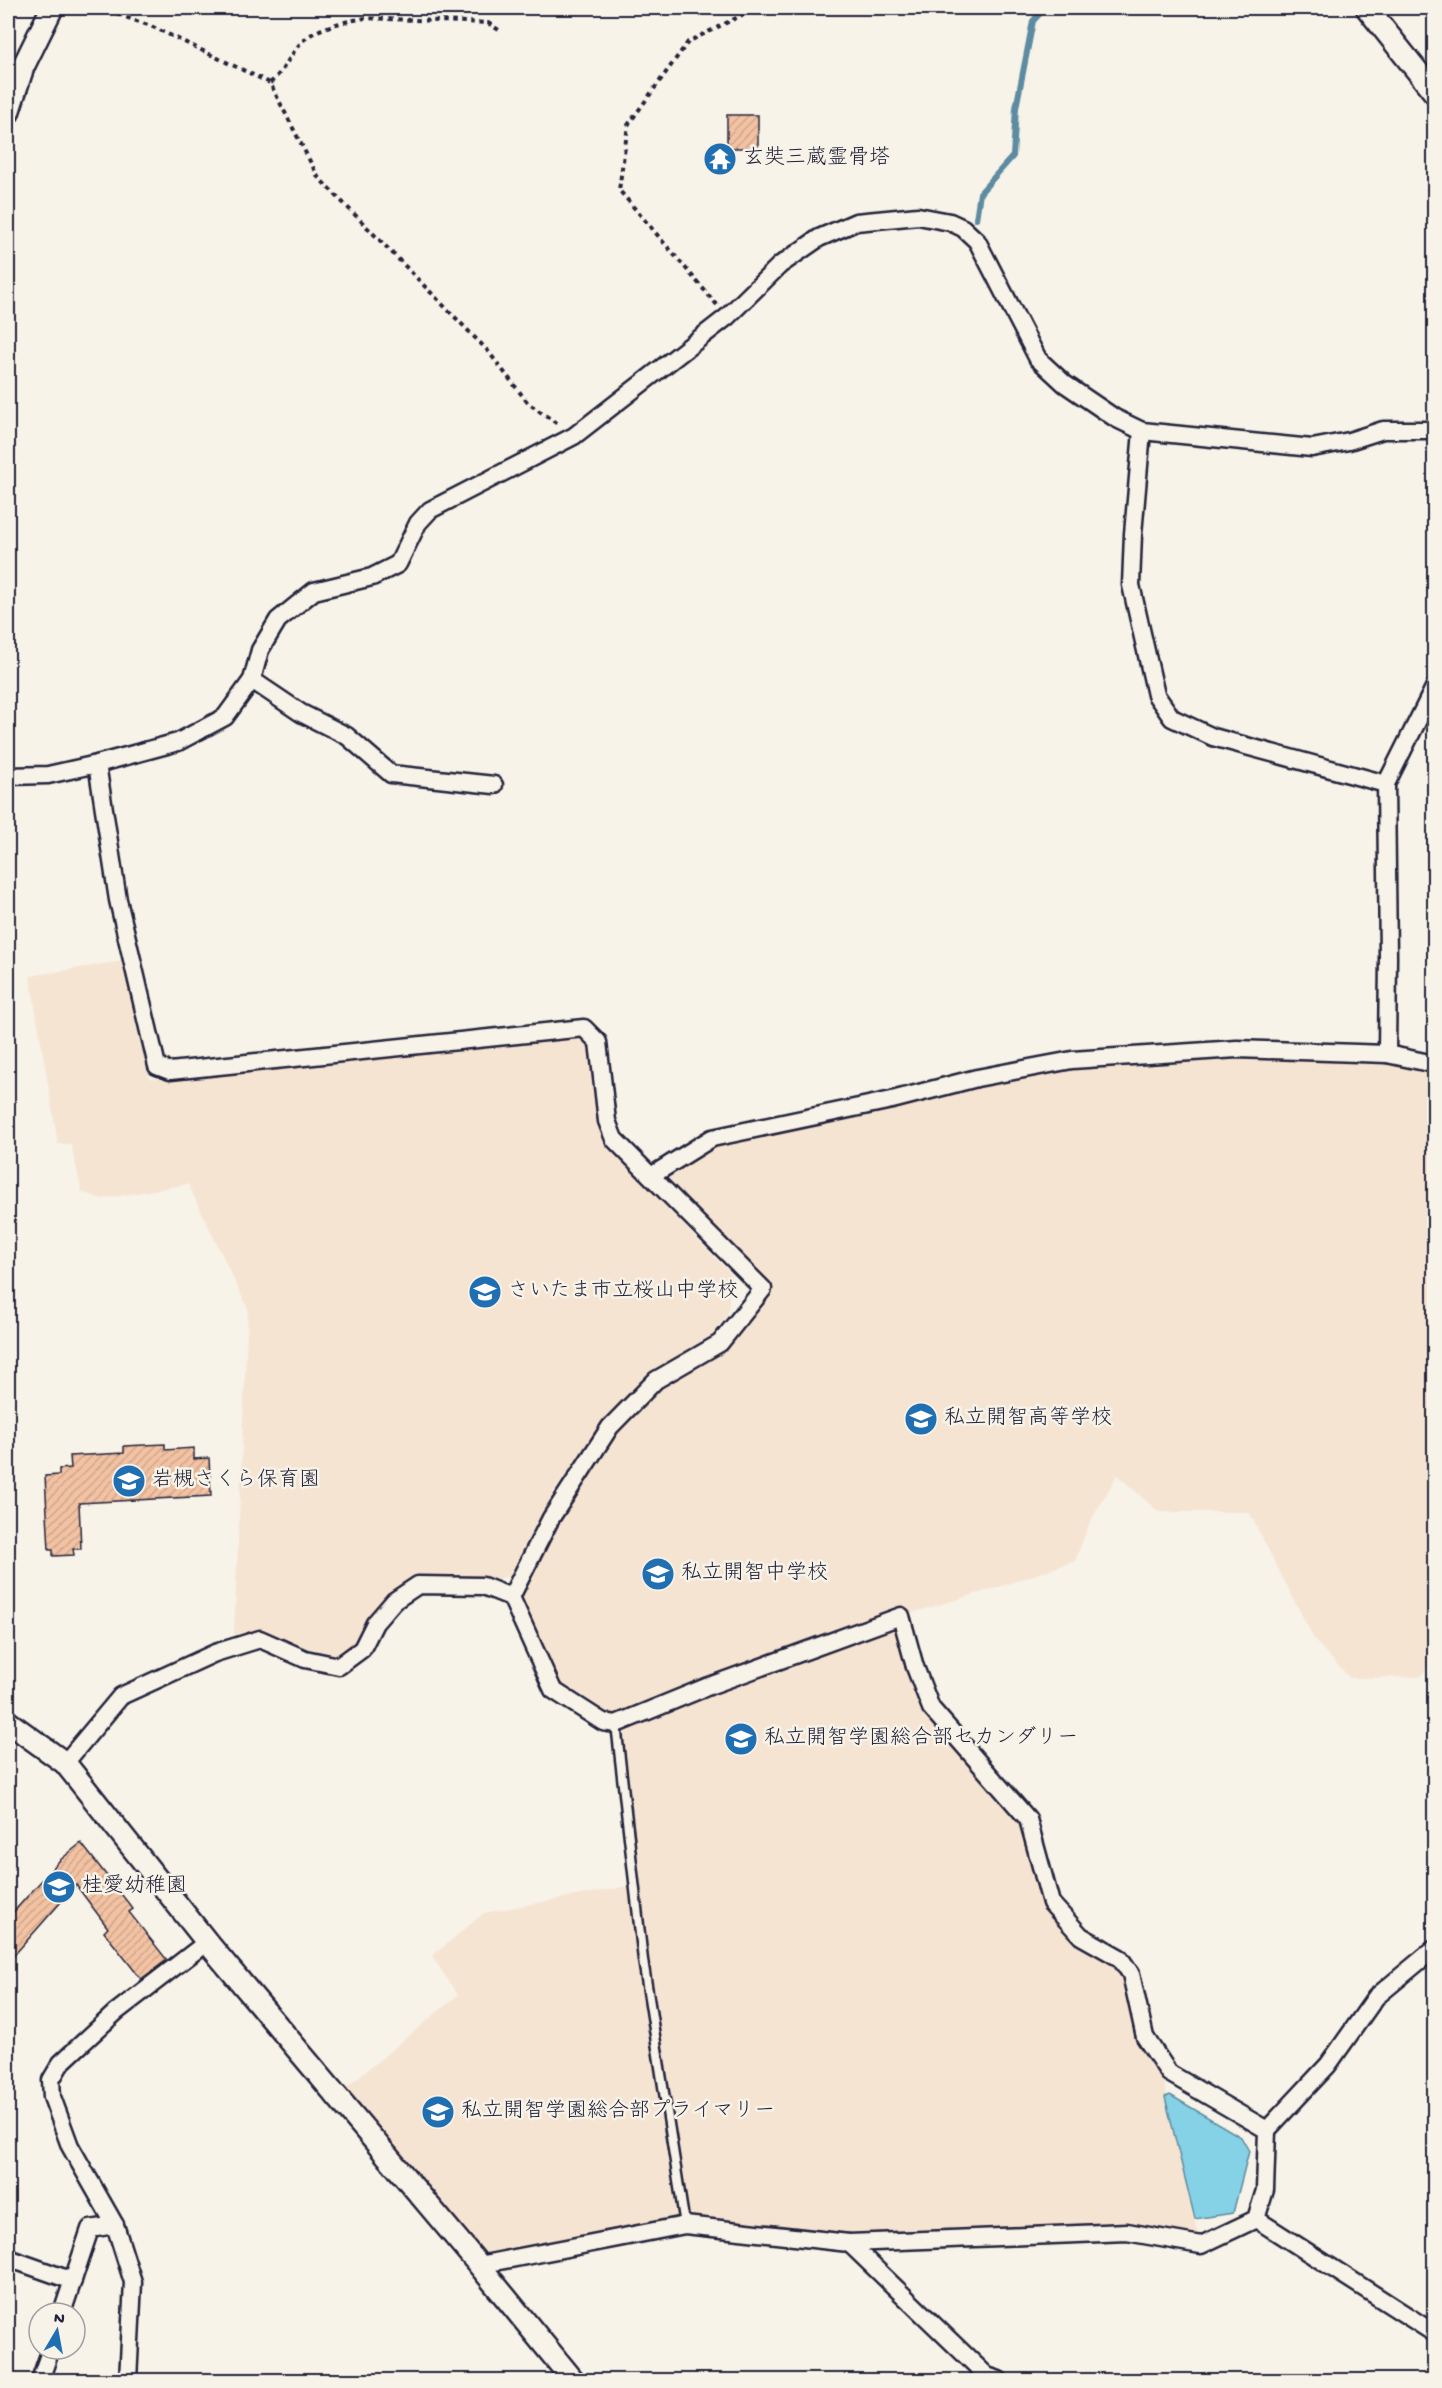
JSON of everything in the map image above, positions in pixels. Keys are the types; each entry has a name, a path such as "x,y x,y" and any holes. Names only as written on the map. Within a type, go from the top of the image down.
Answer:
{"street":[{"path":"8,113 23,67 52,8"},
{"path":"1367,8 1434,92"},
{"path":"8,776 48,775 178,742 225,717 252,680 260,650 278,620 314,591 372,577 399,564 418,523 430,510 574,436 727,316 780,265 819,238 856,222 918,216 950,222 963,228 977,241 1038,359 1065,384 1114,418 1142,431 1312,448 1349,441 1383,430 1434,430"},
{"path":"1142,431 1131,585 1156,695 1172,718 1213,737 1386,784"},
{"path":"252,680 301,713 347,736 391,774 494,785"},
{"path":"1387,1054 1386,784 1434,688"},
{"path":"97,764 118,900 157,1066 170,1071 584,1028 598,1042 608,1121 614,1139 763,1289 720,1343 656,1380 610,1427 551,1518 511,1597"},
{"path":"651,1176 712,1138 892,1100 977,1078 1072,1060 1237,1049 1387,1054 1434,1064"},
{"path":"65,1763 122,1696 215,1653 260,1639 305,1659 339,1666 362,1649 375,1623 394,1601 418,1585 483,1586 511,1597 553,1690 603,1722 616,1724 709,1686 902,1616 915,1666 931,1708 1028,1819 1051,1903 1081,1936 1120,1958 1131,1974 1145,2037 1159,2060 1169,2073 1267,2130"},
{"path":"8,1722 65,1763 207,1942 573,2380"},
{"path":"128,2380 133,2282 115,2225 70,2146 52,2097 51,2080 61,2063 116,2012 207,1942"},
{"path":"479,2265 685,2225 849,2243 1127,2232 1201,2245 1256,2219 1265,2190 1267,2130 1328,2065 1376,1997 1434,1948"},
{"path":"1256,2219 1434,2333"},
{"path":"66,2301 90,2229 115,2225"},
{"path":"849,2243 987,2376 999,2380"},
{"path":"8,2258 73,2281"},
{"path":"40,2380 47,2361"}],"lane":[{"path":"616,1724 643,1960 685,2225"}],"path":[{"path":"101,8 153,27 270,83 318,177 488,351 528,403 574,436"},
{"path":"727,316 619,190 628,125 688,42 756,8"},
{"path":"270,83 301,43 324,28 350,21 365,18 488,23 502,32"}],"shaded area":[{"name":"さいたま市立桜山中学校","path":"122,961 149,1078 172,1080 582,1032 593,1041 603,1142 731,1274 728,1313 712,1336 643,1380 602,1427 554,1491 519,1574 484,1582 440,1577 406,1582 387,1597 358,1644 347,1656 316,1654 289,1640 261,1635 234,1634 248,1309 188,1184 102,1199 82,1192 71,1144 58,1144 30,976"},
{"path":"1237,1049 1434,1064 1434,1663 1419,1677 1350,1678 1315,1641 1249,1512 1159,1512 1117,1475 1089,1524 1075,1561 902,1616 931,1708 1028,1819 1059,1913 1120,1958 1159,2060 1201,2245 1127,2232 849,2243 685,2225 479,2265 337,2095 458,1995 432,1956 484,1913 634,1885 616,1724 553,1690 511,1597 551,1518 656,1380 720,1343 763,1289 651,1176 712,1138 1072,1060"}],"water":[{"path":"1170,2095 1241,2137 1249,2151 1233,2213 1195,2219 1165,2097"}],"building":[{"path":"727,115 758,115 758,148 727,148"},
{"path":"165,1444 165,1450 194,1448 194,1459 209,1458 211,1496 79,1503 81,1549 73,1549 74,1555 53,1556 53,1550 49,1550 45,1476 59,1475 59,1469 71,1468 70,1456 124,1453 124,1446"},
{"path":"81,1843 133,1909 129,1912 167,1960 141,1979 104,1932 108,1928 76,1885 8,1962 8,1918 59,1861"}],"waterway":[{"path":"976,219 980,193 1013,156 1016,108 1033,21 1045,8"}],"place":[{"name":"玄奘三蔵霊骨塔","path":"720,159"},
{"name":"さいたま市立桜山中学校","path":"485,1292"},
{"name":"私立開智高等学校","path":"921,1419"},
{"name":"岩槻さくら保育園","path":"129,1481"},
{"name":"私立開智中学校","path":"658,1574"},
{"name":"私立開智学園総合部セカンダリー","path":"741,1739"},
{"name":"桂愛幼稚園","path":"59,1887"},
{"name":"私立開智学園総合部プライマリー","path":"438,2112"}]}
